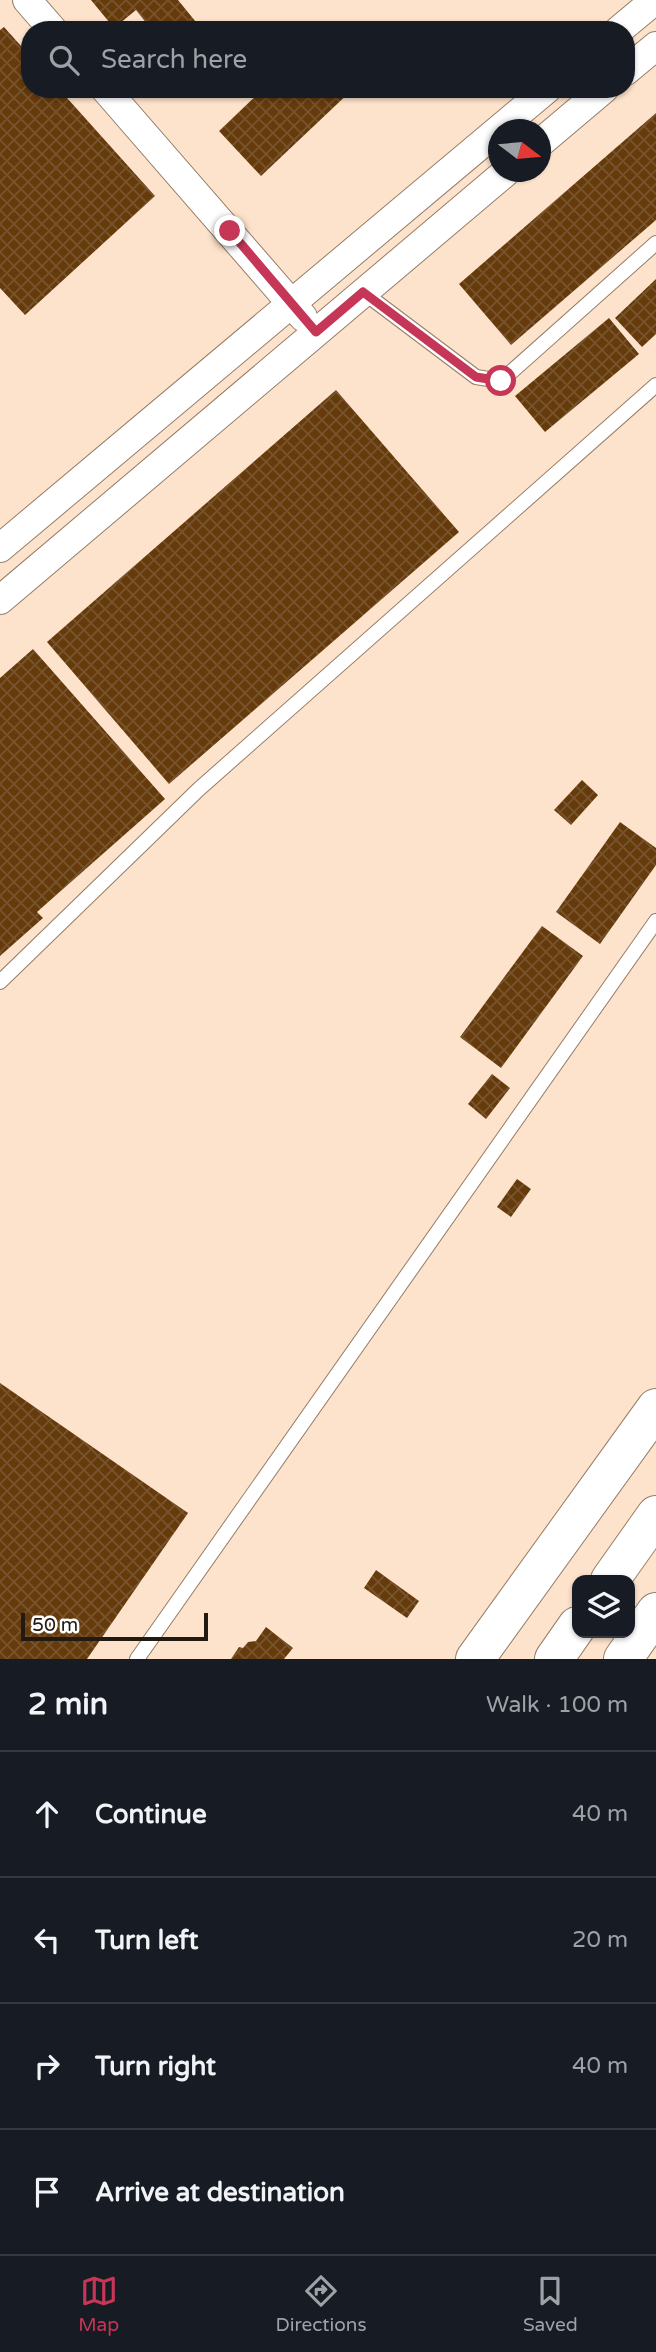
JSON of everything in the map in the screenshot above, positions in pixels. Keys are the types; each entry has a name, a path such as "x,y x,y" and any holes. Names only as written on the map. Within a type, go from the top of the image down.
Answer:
{"main road":[{"path":"475,1659 656,1408"},
{"path":"614,1575 656,1515"},
{"path":"622,1659 656,1612"},
{"path":"554,1659 572,1633"}],"street":[{"path":"27,0 45,21"},
{"path":"630,21 654,0"},
{"path":"635,64 656,46"},
{"path":"113,98 316,332"},
{"path":"0,548 536,98"},
{"path":"551,134 594,98"},
{"path":"0,600 494,182"}],"lane":[{"path":"363,292 476,377 501,381 656,243"},
{"path":"0,982 199,789 656,384"},
{"path":"137,1659 656,920"}],"building":[{"path":"91,0 178,0 195,21 145,21 136,10 123,21 108,21"},
{"path":"4,27 21,46 21,98 67,98 155,196 25,315 0,288 0,30"},
{"path":"254,98 343,98 261,176 219,131"},
{"path":"656,113 656,220 511,345 459,284"},
{"path":"656,279 656,334 642,347 615,318"},
{"path":"609,318 639,354 545,432 515,396"},
{"path":"336,390 459,532 169,784 47,642"},
{"path":"33,649 165,799 37,912 43,918 0,956 0,678"},
{"path":"582,780 598,795 571,825 554,810"},
{"path":"620,822 656,848 656,865 600,944 556,912"},
{"path":"542,926 583,956 501,1068 460,1037"},
{"path":"492,1074 510,1088 486,1119 468,1104"},
{"path":"517,1179 531,1189 511,1217 497,1207"},
{"path":"0,1383 188,1513 87,1659 0,1659"},
{"path":"376,1570 419,1601 407,1618 364,1588"},
{"path":"266,1627 293,1648 284,1659 231,1659 239,1647 243,1648 248,1642 256,1641"}],"route":[{"path":"230,231 316,332 363,292 476,377 501,381"}]}
